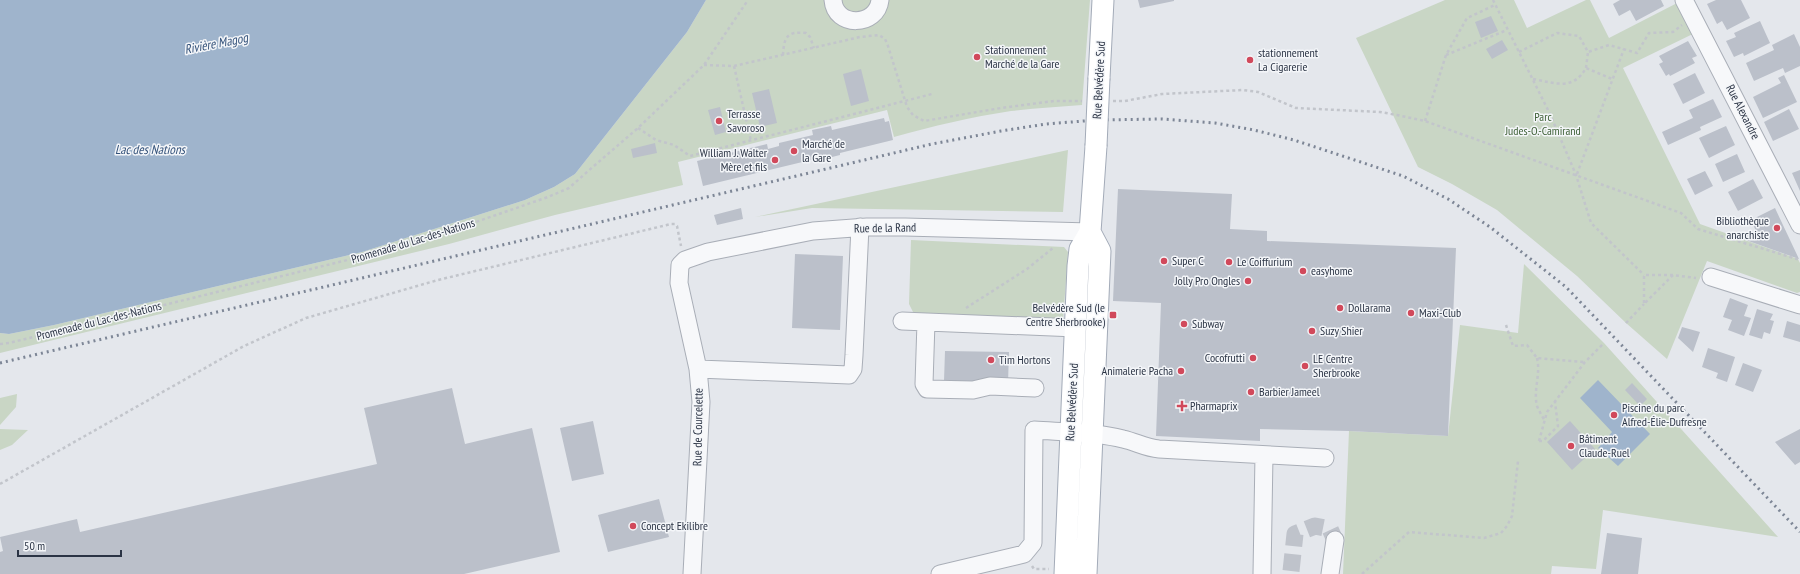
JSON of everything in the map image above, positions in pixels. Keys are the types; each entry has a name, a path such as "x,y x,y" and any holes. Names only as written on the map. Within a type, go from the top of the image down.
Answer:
{"main road":[{"name":"Rue Belvédère Sud","path":"1086,574 1076,328 1080,249 1090,232 1100,78 1103,0"},
{"name":"Rue Belvédère Sud","path":"1065,571 1100,250 1090,232"}],"street":[{"path":"833,0 836,10 842,16 856,21 864,20 871,16 877,10 880,0"},
{"name":"Rue Alexandre","path":"1684,0 1800,225"},
{"name":"Rue de la Rand","path":"685,260 708,252 813,231 905,227 1090,232"},
{"path":"698,369 849,375 853,369 860,228"},
{"name":"Rue de Courcelette","path":"685,260 680,265 679,283 698,369 701,402 692,574"},
{"path":"1711,277 1800,304"},
{"path":"902,321 1076,328"},
{"path":"926,322 924,384 927,389 973,390 990,386 1035,388"},
{"path":"940,574 1024,554 1033,543 1034,430 1124,439 1146,448 1159,450 1325,458"},
{"path":"1261,570 1264,455"},
{"path":"1330,574 1335,540"}],"path":[{"name":"Promenade du Lac-des-Nations","path":"0,344 372,254 481,220 548,197 569,188 638,128 704,65 748,0"},
{"path":"1493,0 1550,114 1576,175 1591,223 1644,275 1673,275 1700,278 1711,277"},
{"path":"1425,121 1446,55 1467,18 1495,5"},
{"path":"1588,52 1609,45 1637,53 1649,33 1673,32 1694,17"},
{"path":"1446,55 1507,30"},
{"path":"784,54 785,40 794,32 806,33 810,37 814,48"},
{"path":"1519,52 1557,33 1579,36 1588,52 1586,68 1580,78 1562,85 1533,79"},
{"path":"704,65 734,66 784,54 879,35 885,39 888,46 907,107 913,115 924,121 1054,101 1086,101"},
{"path":"1576,175 1624,49"},
{"path":"734,66 751,141"},
{"path":"1586,68 1612,79"},
{"path":"1110,101 1126,101 1162,94 1243,90 1258,92 1296,108 1380,112 1425,121 1680,213 1698,229 1800,260"},
{"path":"638,128 656,140 674,144 690,156 932,94"},
{"path":"0,484 244,346 306,318 438,280 675,224 677,226 685,260"},
{"path":"948,322 1027,269 1053,248 1056,231"},
{"path":"1644,275 1644,304"},
{"path":"1626,323 1673,275"},
{"path":"1506,325 1513,346 1527,345 1537,358 1539,367 1535,395 1537,407 1545,421"},
{"path":"1555,401 1558,426 1543,441 1539,441 1547,412 1555,401 1585,362 1604,344"},
{"path":"1537,358 1585,362"},
{"path":"1362,574 1408,532 1484,538 1501,533 1507,526 1512,516 1518,461"},
{"path":"1024,554 1034,569 1065,571"}],"green space":[{"path":"706,0 1090,0 1082,105 996,113 952,122 894,137 887,110 678,162 683,185 555,215 449,244 0,353 0,333 9,334 54,325 362,252 525,200 554,187 575,174 687,32"},
{"name":"Parc Judes-O.-Camirand","path":"1445,0 1514,0 1527,28 1586,0 1590,0 1609,38 1683,0 1701,30 1623,68 1700,224 1798,259 1800,263 1800,292 1797,293 1707,261 1667,359 1626,323 1577,276 1497,210 1452,184 1418,167 1356,38"},
{"path":"1068,150 1063,212 812,208 755,217"},
{"path":"911,240 1064,247 1068,252 1063,321 917,314 913,312 909,304"},
{"path":"1524,264 1604,343 1778,537 1603,510 1596,569 1552,566 1551,574 1343,574 1349,431 1448,436 1460,325 1518,333"},
{"path":"17,394 16,407 0,425 0,398"},
{"path":"0,429 28,430 12,445 0,450"}],"water":[{"name":"Lac des Nations","path":"0,0 706,0 687,32 575,174 554,187 525,200 362,252 54,325 9,334 0,333"},
{"name":"Piscine du parc Alfred-Élie-Dufresne","path":"1598,380 1650,434 1618,466 1598,448 1612,432 1580,398"}],"building":[{"path":"1138,0 1174,0 1174,1 1140,8"},
{"path":"1620,0 1661,0 1664,6 1636,21 1630,10 1619,16 1613,4"},
{"path":"1716,0 1741,0 1750,18 1727,30 1722,21 1717,24 1707,4"},
{"path":"1491,16 1498,31 1481,38 1475,22"},
{"path":"1760,21 1770,43 1744,56 1743,53 1734,57 1726,41 1736,37 1734,33"},
{"path":"1794,34 1800,47 1800,66 1785,73 1783,68 1754,81 1746,63 1774,50 1772,45"},
{"path":"1502,40 1508,50 1492,59 1486,49"},
{"path":"1688,41 1697,56 1692,58 1695,63 1670,76 1669,74 1666,76 1659,64 1663,62 1659,56"},
{"path":"861,69 869,101 851,106 843,74"},
{"path":"1695,73 1705,93 1683,104 1673,84"},
{"path":"1784,75 1797,102 1763,118 1753,97 1781,83 1778,78"},
{"path":"769,89 777,123 760,127 752,93"},
{"path":"1713,99 1722,117 1700,127 1701,130 1668,145 1662,132 1693,118 1689,110"},
{"path":"720,107 726,132 715,135 708,110"},
{"path":"1789,109 1799,129 1773,141 1764,122"},
{"name":"Marché de la Gare","path":"884,118 885,122 889,121 893,140 840,153 840,155 820,160 819,158 703,186 697,161 767,144 768,149 779,146 779,143 813,135 812,130 831,126 832,130"},
{"path":"1726,126 1735,145 1709,158 1699,138"},
{"path":"655,143 657,153 633,158 631,149"},
{"path":"1737,154 1745,172 1723,182 1715,164"},
{"path":"1800,170 1800,191 1792,173"},
{"path":"1705,171 1713,186 1695,195 1687,179"},
{"path":"1753,179 1763,198 1738,211 1728,192"},
{"name":"LE Centre Sherbrooke","path":"1118,189 1232,194 1230,229 1267,231 1267,241 1456,248 1448,436 1349,431 1260,429 1260,441 1156,436 1161,303 1113,301"},
{"path":"741,208 743,219 717,225 714,215"},
{"path":"1775,208 1799,259 1740,238 1756,231 1751,220"},
{"path":"795,254 843,256 840,330 792,328"},
{"path":"1730,298 1748,305 1744,316 1751,318 1744,336 1728,330 1732,320 1723,317"},
{"path":"1757,309 1773,314 1770,320 1774,321 1770,334 1764,332 1762,339 1749,335"},
{"path":"1787,321 1800,325 1800,342 1783,337"},
{"path":"1682,327 1700,332 1693,352 1678,338"},
{"path":"1708,348 1735,357 1727,382 1716,378 1718,373 1702,367"},
{"path":"945,351 1009,352 1008,383 944,381"},
{"path":"1743,363 1762,370 1753,392 1735,385"},
{"path":"1632,383 1647,399 1640,406 1625,390"},
{"path":"452,388 465,444 532,428 560,552 464,574 0,574 0,552 3,551 0,537 77,519 80,532 377,464 364,408"},
{"path":"593,421 604,474 572,481 560,428"},
{"name":"Bâtiment Claude-Ruel","path":"1570,421 1595,449 1572,470 1547,442"},
{"path":"1800,429 1800,462 1795,465 1775,442"},
{"name":"Concept Ekilibre","path":"659,499 669,537 608,552 598,515"},
{"path":"1607,533 1642,538 1638,574 1601,574"}],"tunnel":[{"path":"1291,571 1295,534 1315,526 1330,529 1335,540"}],"railway":[{"path":"0,363 932,144 1046,124 1097,120 1162,119 1215,123 1254,130 1294,140 1403,176 1448,199 1490,227 1566,287 1800,532"}],"place":[{"name":"Stationnement Marché de la Gare","path":"977,57"},
{"name":"stationnement La Cigarerie","path":"1250,60"},
{"name":"Terrasse Savoroso","path":"719,121"},
{"name":"Marché de la Gare","path":"794,151"},
{"name":"William J. Walter Mère et fils","path":"775,160"},
{"name":"Bibliothèque anarchiste","path":"1777,228"},
{"name":"Super C","path":"1164,261"},
{"name":"Le Coiffurium","path":"1229,262"},
{"name":"easyhome","path":"1303,271"},
{"name":"Jolly Pro Ongles","path":"1248,281"},
{"name":"Dollarama","path":"1340,308"},
{"name":"Maxi-Club","path":"1411,313"},
{"name":"Belvédère Sud (le Centre Sherbrooke)","path":"1113,315"},
{"name":"Subway","path":"1184,324"},
{"name":"Suzy Shier","path":"1312,331"},
{"name":"Cocofrutti","path":"1253,358"},
{"name":"Tim Hortons","path":"991,360"},
{"name":"LE Centre Sherbrooke","path":"1305,366"},
{"name":"Animalerie Pacha","path":"1181,371"},
{"name":"Barbier Jameel","path":"1251,392"},
{"name":"Pharmaprix","path":"1182,406"},
{"name":"Piscine du parc Alfred-Élie-Dufresne","path":"1614,415"},
{"name":"Bâtiment Claude-Ruel","path":"1571,446"},
{"name":"Concept Ekilibre","path":"633,526"}],"water label":[{"name":"Rivière Magog","path":"216,43"}]}
